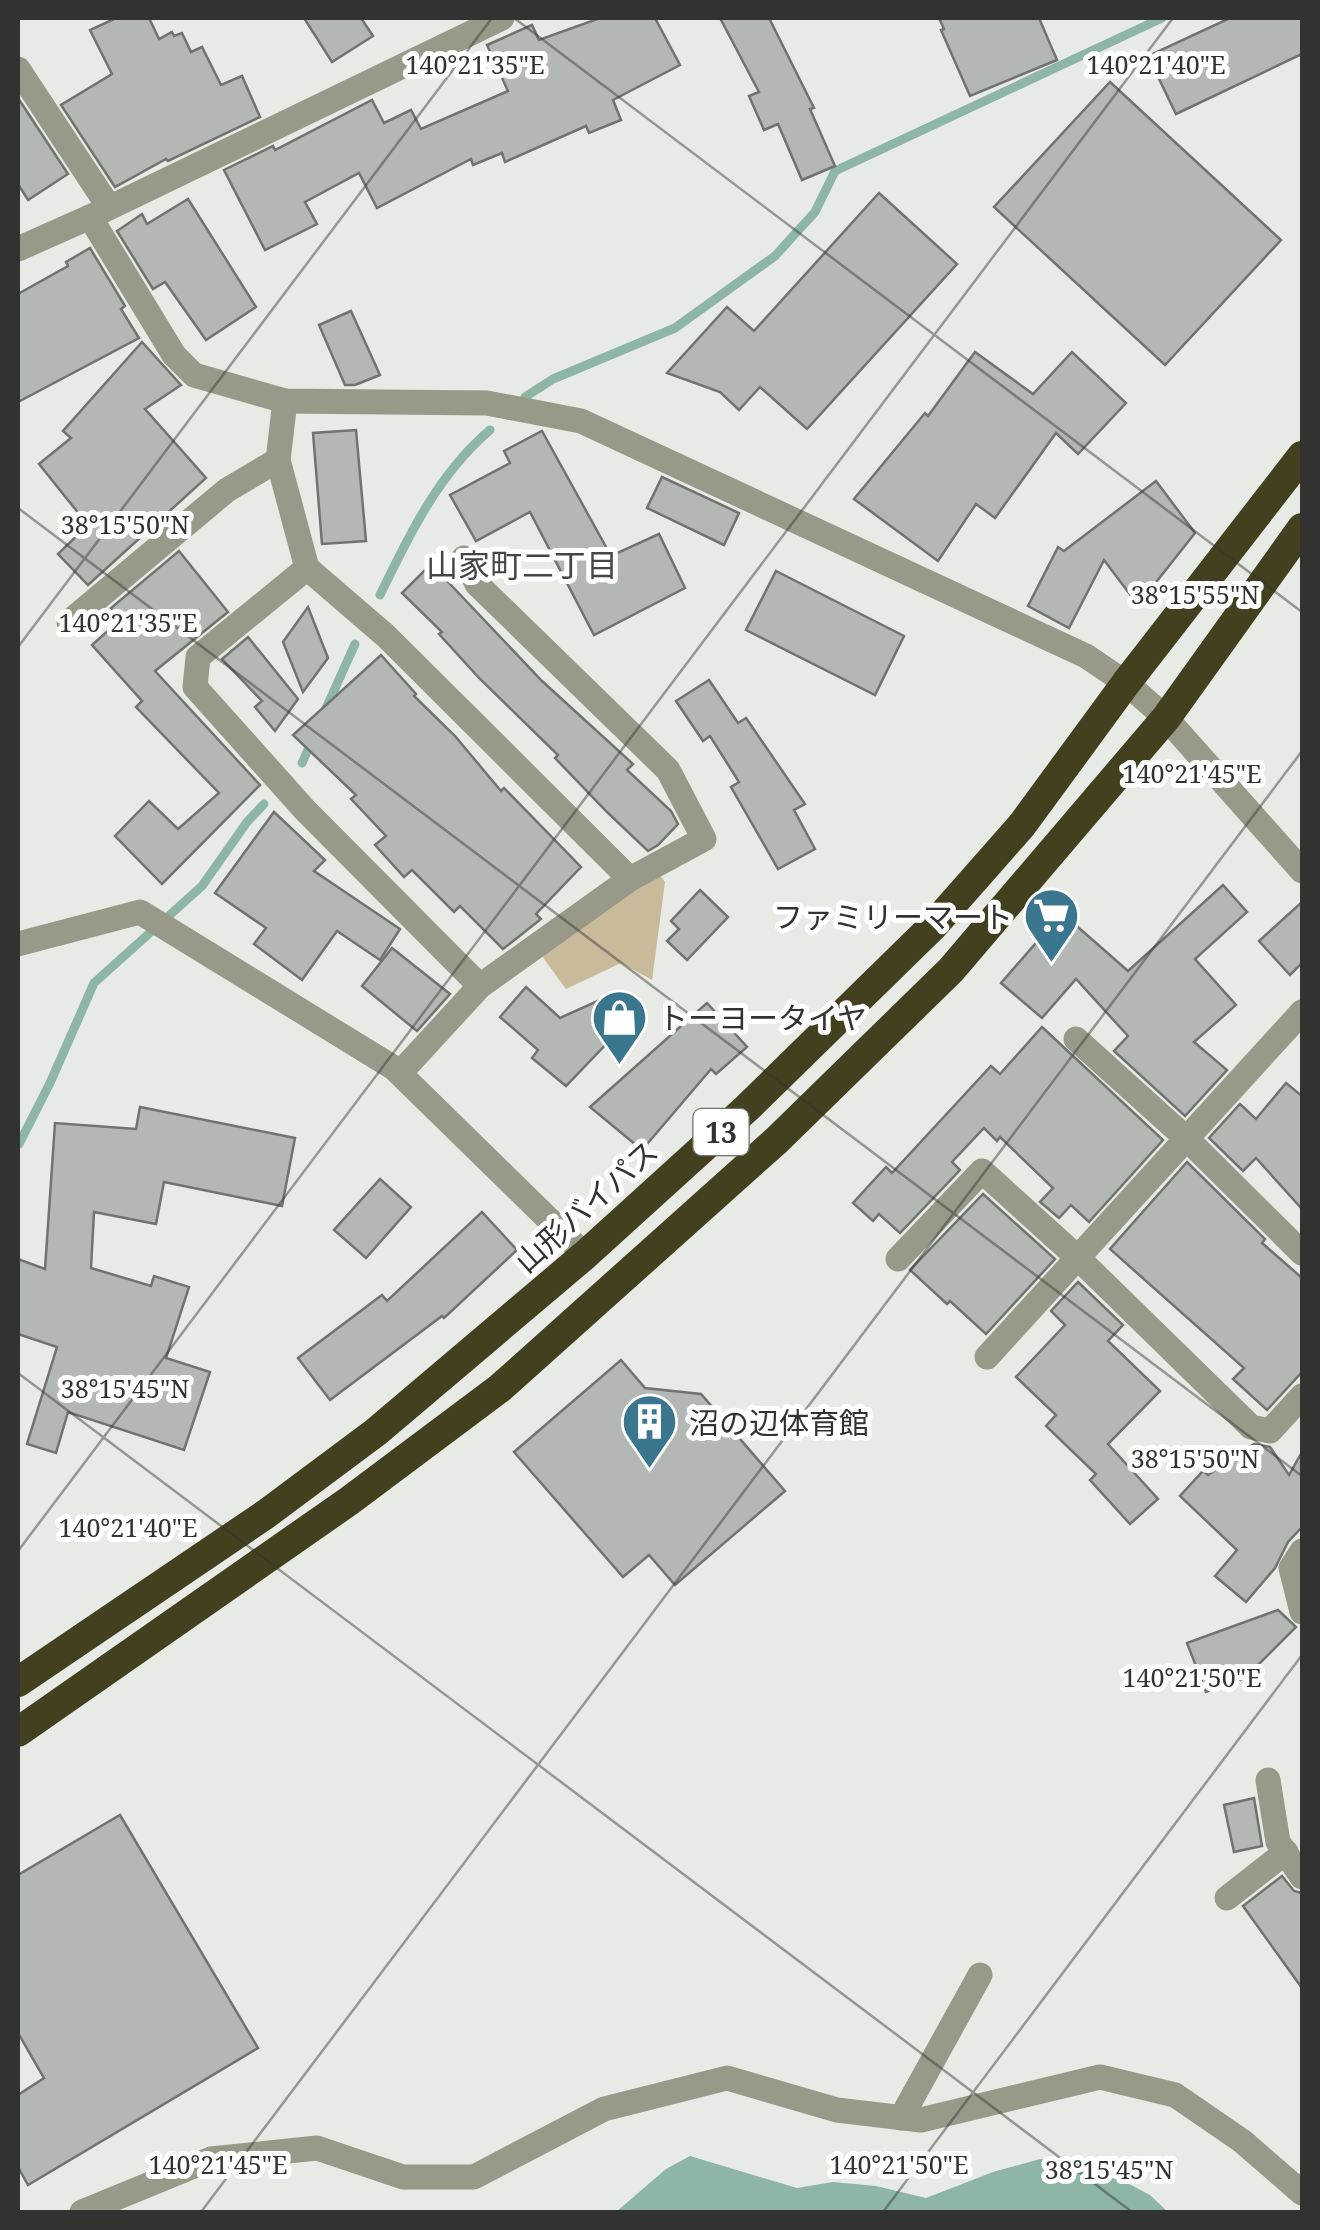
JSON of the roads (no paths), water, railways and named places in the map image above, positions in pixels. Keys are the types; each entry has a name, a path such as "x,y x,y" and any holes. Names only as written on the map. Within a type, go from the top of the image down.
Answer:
{"highway":[{"name":"山形バイパス","path":"18,1682 266,1514 376,1432 586,1255 747,1108 933,926 1022,825 1302,456"},
{"name":"13","path":"18,1732 251,1570 500,1388 777,1140 951,970 1166,718 1302,528"}],"street":[{"path":"18,249 502,18"},
{"path":"18,69 100,212 174,355 194,375 285,401 487,403 581,420 1086,656 1166,718 1302,871"},
{"path":"285,401 278,460 307,568 386,636 630,879"},
{"path":"70,622 227,490 278,460"},
{"path":"400,1073 480,986 630,879 704,839 668,770 477,584 464,558"},
{"path":"307,568 198,657 195,688 306,810 480,986"},
{"path":"18,944 140,912 400,1073 586,1255"},
{"path":"987,1358 1302,1012"},
{"path":"1076,1039 1187,1139 1302,1253"},
{"path":"898,1259 982,1171 1252,1427 1270,1431 1302,1396"},
{"path":"1302,1551 1292,1568 1302,1612"},
{"path":"1268,1780 1278,1842 1302,1876"},
{"path":"1227,1898 1286,1852"},
{"path":"901,2118 980,1975"},
{"path":"82,2212 211,2159 318,2148 403,2177 474,2177 604,2109 727,2078 836,2110 920,2120 1100,2076 1175,2095 1242,2141 1302,2193"}],"waterway":[{"path":"525,397 553,379 675,328 775,256 815,212 835,171 1162,18"},
{"path":"380,595 440,485 490,430"},
{"path":"323,715 355,644"},
{"path":"302,763 311,743"},
{"path":"19,1144 94,983 202,886 264,804"}],"place":[{"name":"ファミリーマート","path":"1052,965"},
{"name":"トーヨータイヤ","path":"619,1066"},
{"name":"沼の辺体育館","path":"650,1471"}],"district":[{"name":"山家町二丁目","path":"522,564"}]}
